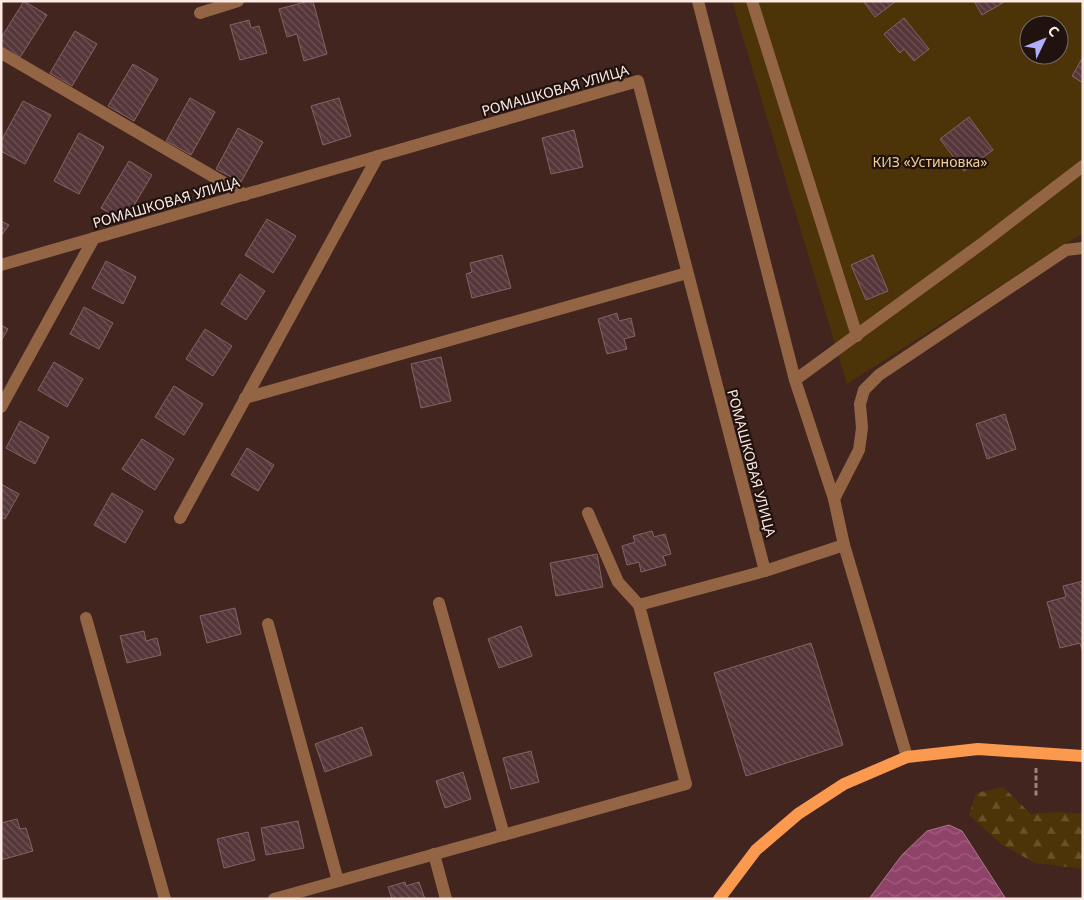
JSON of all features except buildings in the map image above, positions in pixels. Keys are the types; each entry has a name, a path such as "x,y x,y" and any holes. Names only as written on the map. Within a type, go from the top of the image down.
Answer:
{"main road":[{"path":"719,899 756,850 798,814 844,784 907,758 978,749 1083,756"}],"street":[{"path":"200,13 238,1"},
{"path":"698,1 795,380 834,499 844,545 907,758"},
{"path":"752,1 857,336"},
{"path":"1,53 245,195"},
{"name":"РОМАШКОВАЯ УЛИЦА","path":"1,265 638,81 765,571"},
{"path":"180,518 378,156"},
{"path":"795,380 984,242 1083,166"},
{"path":"1,407 94,238"},
{"path":"834,499 860,450 862,428 860,404 864,390 879,375 1066,250 1083,248"},
{"path":"246,398 687,273"},
{"path":"274,899 686,784 639,605 618,582 588,513"},
{"path":"639,605 765,571 844,545"},
{"path":"439,603 504,835"},
{"path":"86,618 165,899"},
{"path":"268,624 338,881"},
{"path":"434,854 446,899"}],"path":[{"path":"1036,752 1036,798"}],"green space":[{"name":"КИЗ «Устиновка»","path":"732,1 1083,1 1083,233 847,384"},
{"path":"1003,787 1031,814 1059,812 1083,814 1083,869 1035,863 1001,844 969,815 976,793"}],"water":[{"path":"949,825 962,831 1006,899 869,899 902,855 927,831"}]}
